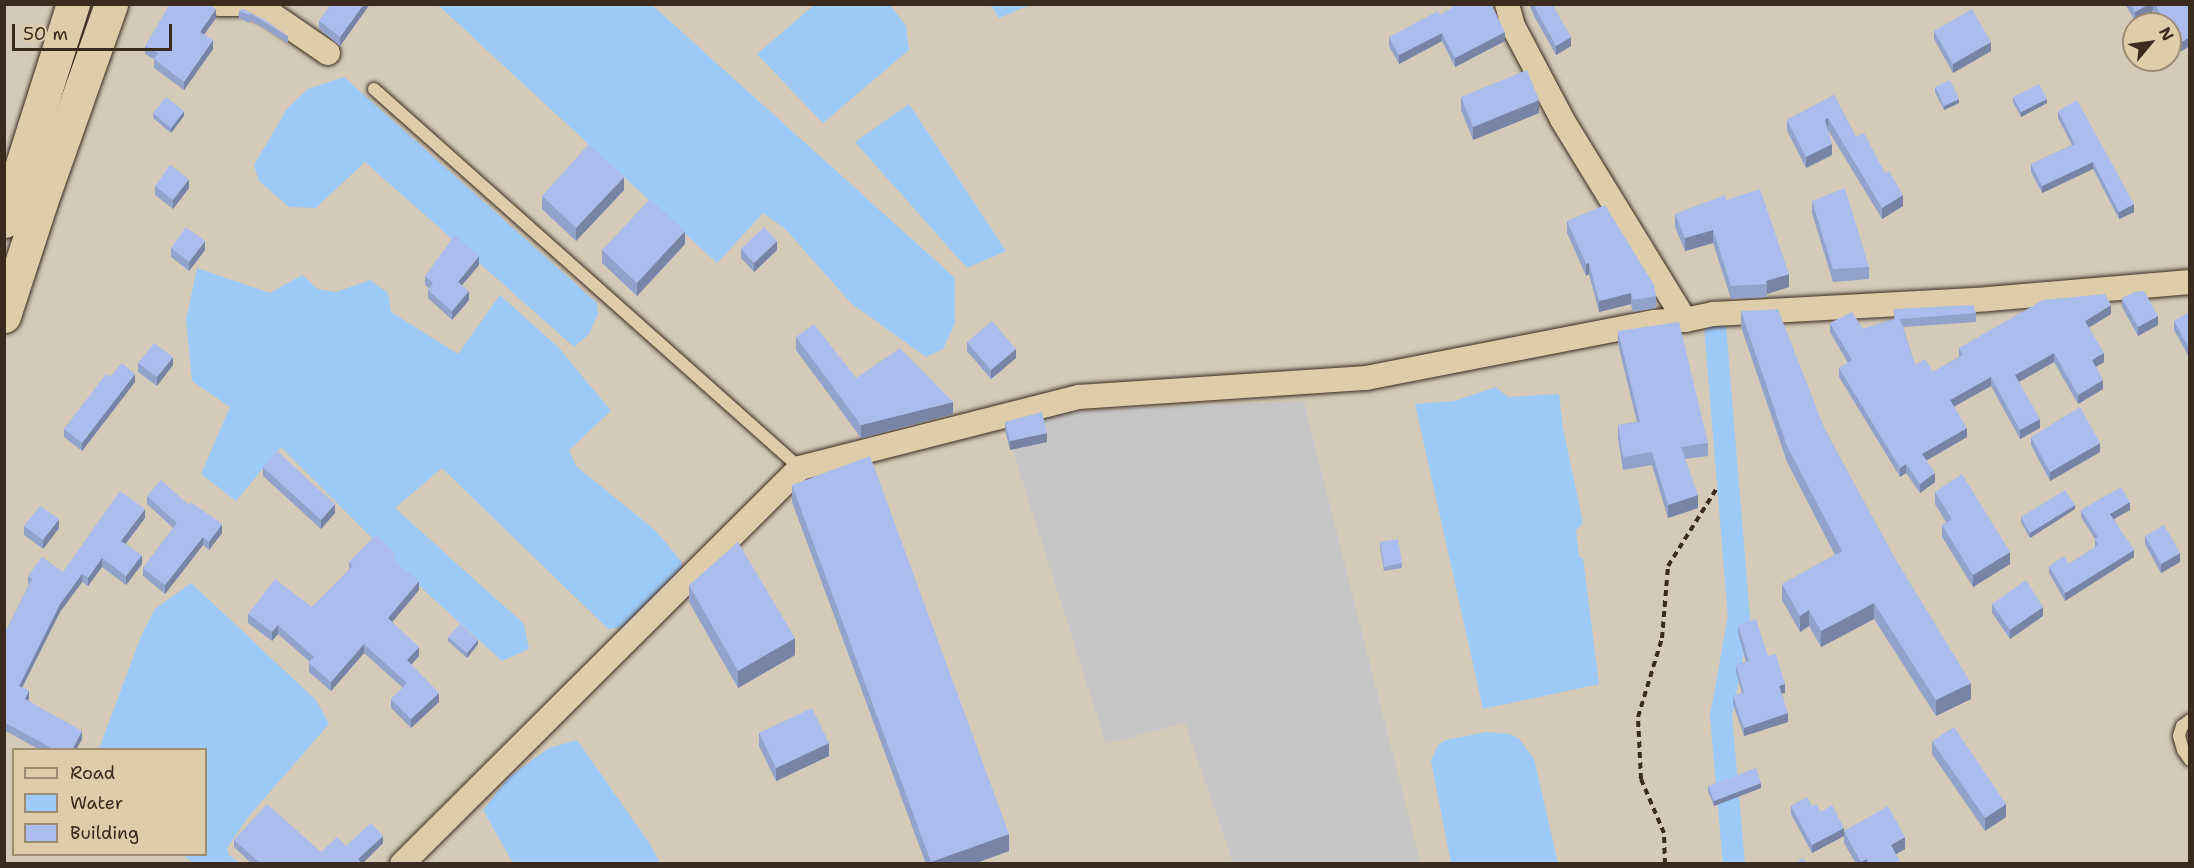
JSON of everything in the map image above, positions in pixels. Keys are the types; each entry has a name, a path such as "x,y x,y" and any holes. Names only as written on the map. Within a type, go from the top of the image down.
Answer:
{"main road":[{"path":"4,221 73,4"},
{"path":"4,315 111,4"}],"street":[{"path":"219,4 237,4"},
{"path":"250,4 271,14 328,53"},
{"path":"1507,4 1513,26 1563,121 1685,320"},
{"path":"402,864 800,468 1079,397 1366,378 1654,322 1685,320 1713,314 1988,299 2190,282"}],"lane":[{"path":"374,89 800,468"},
{"path":"2190,720 2182,726 2179,736 2183,750 2190,760"}],"path":[{"path":"1665,864 1665,833 1641,779 1638,717 1662,638 1668,566 1717,488"}],"shaded area":[{"path":"1304,401 1420,863 1233,863 1185,723 1106,744 1001,414"}],"water":[{"path":"438,5 652,5 955,278 955,323 943,349 926,357 852,304 785,229 763,213 717,263"},
{"path":"814,5 890,5 906,26 909,50 823,123 757,54"},
{"path":"991,5 1030,5 999,18"},
{"path":"344,77 597,303 598,314 589,334 574,347 365,162 316,208 289,207 259,181 254,165 287,109 308,89"},
{"path":"909,104 1006,251 967,268 855,142"},
{"path":"197,268 270,293 302,275 318,289 336,292 370,280 388,293 391,312 458,354 500,295 559,348 611,411 569,450 576,466 656,531 681,561 685,577 628,627 608,629 442,468 395,508 524,624 529,649 502,661 430,596 281,447 236,501 201,474 230,407 192,381 186,320"},
{"path":"1496,387 1508,397 1559,394 1563,428 1583,523 1576,530 1579,557 1583,558 1599,684 1483,709 1415,404 1454,401"},
{"path":"191,583 316,700 329,724 249,816 227,848 229,855 240,863 193,863 184,856 207,856 207,748 99,748 141,636 155,609"},
{"path":"1486,732 1510,734 1519,739 1534,759 1558,863 1451,863 1431,761 1438,745 1446,740"},
{"path":"577,740 650,844 660,863 513,863 483,810 509,777 549,748"}],"building":[{"path":"170,4 210,4 216,9 200,32 213,40 184,82 154,59 158,53 145,46"},
{"path":"331,4 364,4 340,37 319,21"},
{"path":"1458,4 1491,4 1505,32 1455,58 1442,33 1399,55 1389,37 1438,11 1440,15"},
{"path":"1533,4 1552,4 1571,37 1556,46"},
{"path":"2130,4 2149,4 2135,12"},
{"path":"2155,4 2190,4 2190,37 2182,42 2182,12 2159,12"},
{"path":"243,9 264,19 288,36 250,13 249,15 239,11"},
{"path":"1972,9 1991,42 1953,64 1934,31"},
{"path":"1527,70 1539,100 1473,127 1461,97"},
{"path":"1950,80 1959,99 1944,106 1935,87"},
{"path":"2039,84 2047,99 2021,112 2013,97"},
{"path":"1834,95 1856,137 1864,133 1885,173 1889,171 1903,195 1882,208 1828,118 1825,120 1832,144 1806,157 1787,120"},
{"path":"166,97 184,111 171,128 153,113"},
{"path":"2077,100 2134,204 2119,212 2093,162 2042,186 2031,164 2075,144 2058,111"},
{"path":"589,144 624,177 576,228 542,196"},
{"path":"170,165 189,179 173,200 155,186"},
{"path":"1845,188 1869,267 1833,269 1812,201"},
{"path":"1760,189 1789,274 1766,281 1767,284 1731,286 1713,230 1685,238 1675,214 1725,195 1726,200"},
{"path":"650,199 685,231 637,283 602,250"},
{"path":"1605,205 1654,285 1656,296 1633,300 1631,293 1599,301 1589,263 1586,264 1567,221"},
{"path":"186,227 205,241 189,262 171,248"},
{"path":"764,227 777,241 754,263 741,249"},
{"path":"455,235 479,256 458,282 469,291 452,311 428,290 433,283 425,276"},
{"path":"2144,291 2158,316 2138,327 2122,298 2134,292"},
{"path":"2105,294 2111,305 2085,321 2104,353 2092,360 2103,380 2078,395 2054,353 2015,375 2040,419 2020,430 1991,377 1950,400 1967,428 1922,454 1935,473 1920,484 1906,464 1900,468 1839,368 1852,360 1830,323 1852,312 1863,329 1895,319 1894,309 1973,305 1976,313 1900,319 1915,365 1925,359 1933,372 1963,355 1959,348 2043,300"},
{"path":"1778,309 1825,430 1893,555 1971,683 1936,700 1874,603 1821,631 1809,610 1800,616 1782,584 1842,551 1787,446 1741,311"},
{"path":"2190,312 2190,350 2174,321"},
{"path":"992,321 1016,349 991,370 967,342"},
{"path":"1679,322 1708,443 1681,447 1698,495 1668,505 1652,452 1623,457 1618,425 1640,422 1618,331"},
{"path":"814,324 856,378 900,348 953,402 861,425 796,337"},
{"path":"154,343 173,357 157,377 138,363"},
{"path":"122,363 135,374 82,443 64,429 106,374 110,377"},
{"path":"2080,407 2100,443 2050,472 2031,437"},
{"path":"1042,412 1047,433 1010,441 1005,422"},
{"path":"277,451 335,504 321,520 263,467"},
{"path":"870,456 1009,834 931,862 792,485"},
{"path":"1962,474 2010,552 1973,575 1942,525 1952,519 1935,492"},
{"path":"161,480 189,505 191,502 222,524 209,542 203,537 165,585 143,568 177,523 147,496"},
{"path":"2121,487 2130,502 2110,514 2134,550 2065,593 2049,566 2064,556 2069,564 2098,545 2095,539 2098,537 2081,510"},
{"path":"2065,490 2075,505 2030,533 2021,517"},
{"path":"120,491 145,509 121,541 142,555 126,576 102,558 88,578 82,574 60,604 19,686 29,690 25,699 82,731 73,748 51,748 4,722 4,661 7,656 4,654 4,635 32,579 28,576 42,557 63,572"},
{"path":"40,506 59,519 43,540 24,526"},
{"path":"2164,525 2180,553 2161,564 2145,536"},
{"path":"376,535 396,555 392,559 419,581 388,618 419,647 407,660 439,693 411,719 391,699 407,683 364,644 331,682 309,663 314,657 278,625 272,632 248,614 275,579 312,607 353,566 349,562"},
{"path":"1398,539 1402,563 1384,567 1380,542"},
{"path":"738,542 795,638 738,671 689,585"},
{"path":"2026,580 2043,607 2010,630 1992,604"},
{"path":"1756,619 1768,656 1776,654 1785,684 1779,686 1788,713 1744,728 1733,696 1744,693 1736,665 1749,661 1738,625"},
{"path":"460,624 478,640 467,653 448,637"},
{"path":"812,708 829,743 776,768 759,733"},
{"path":"1954,727 2006,804 1985,818 1932,741"},
{"path":"1756,768 1761,783 1714,801 1708,786"},
{"path":"1807,797 1812,806 1816,804 1821,812 1832,805 1844,828 1812,845 1791,806"},
{"path":"267,804 321,852 337,837 346,846 371,823 383,836 358,859 362,864 261,864 234,840"},
{"path":"1888,806 1905,837 1891,845 1901,864 1869,864 1867,859 1861,862 1844,831"},
{"path":"1803,858 1807,864 1794,864"}],"waterway":[{"path":"1714,314 1739,617 1721,716 1734,864"}]}
